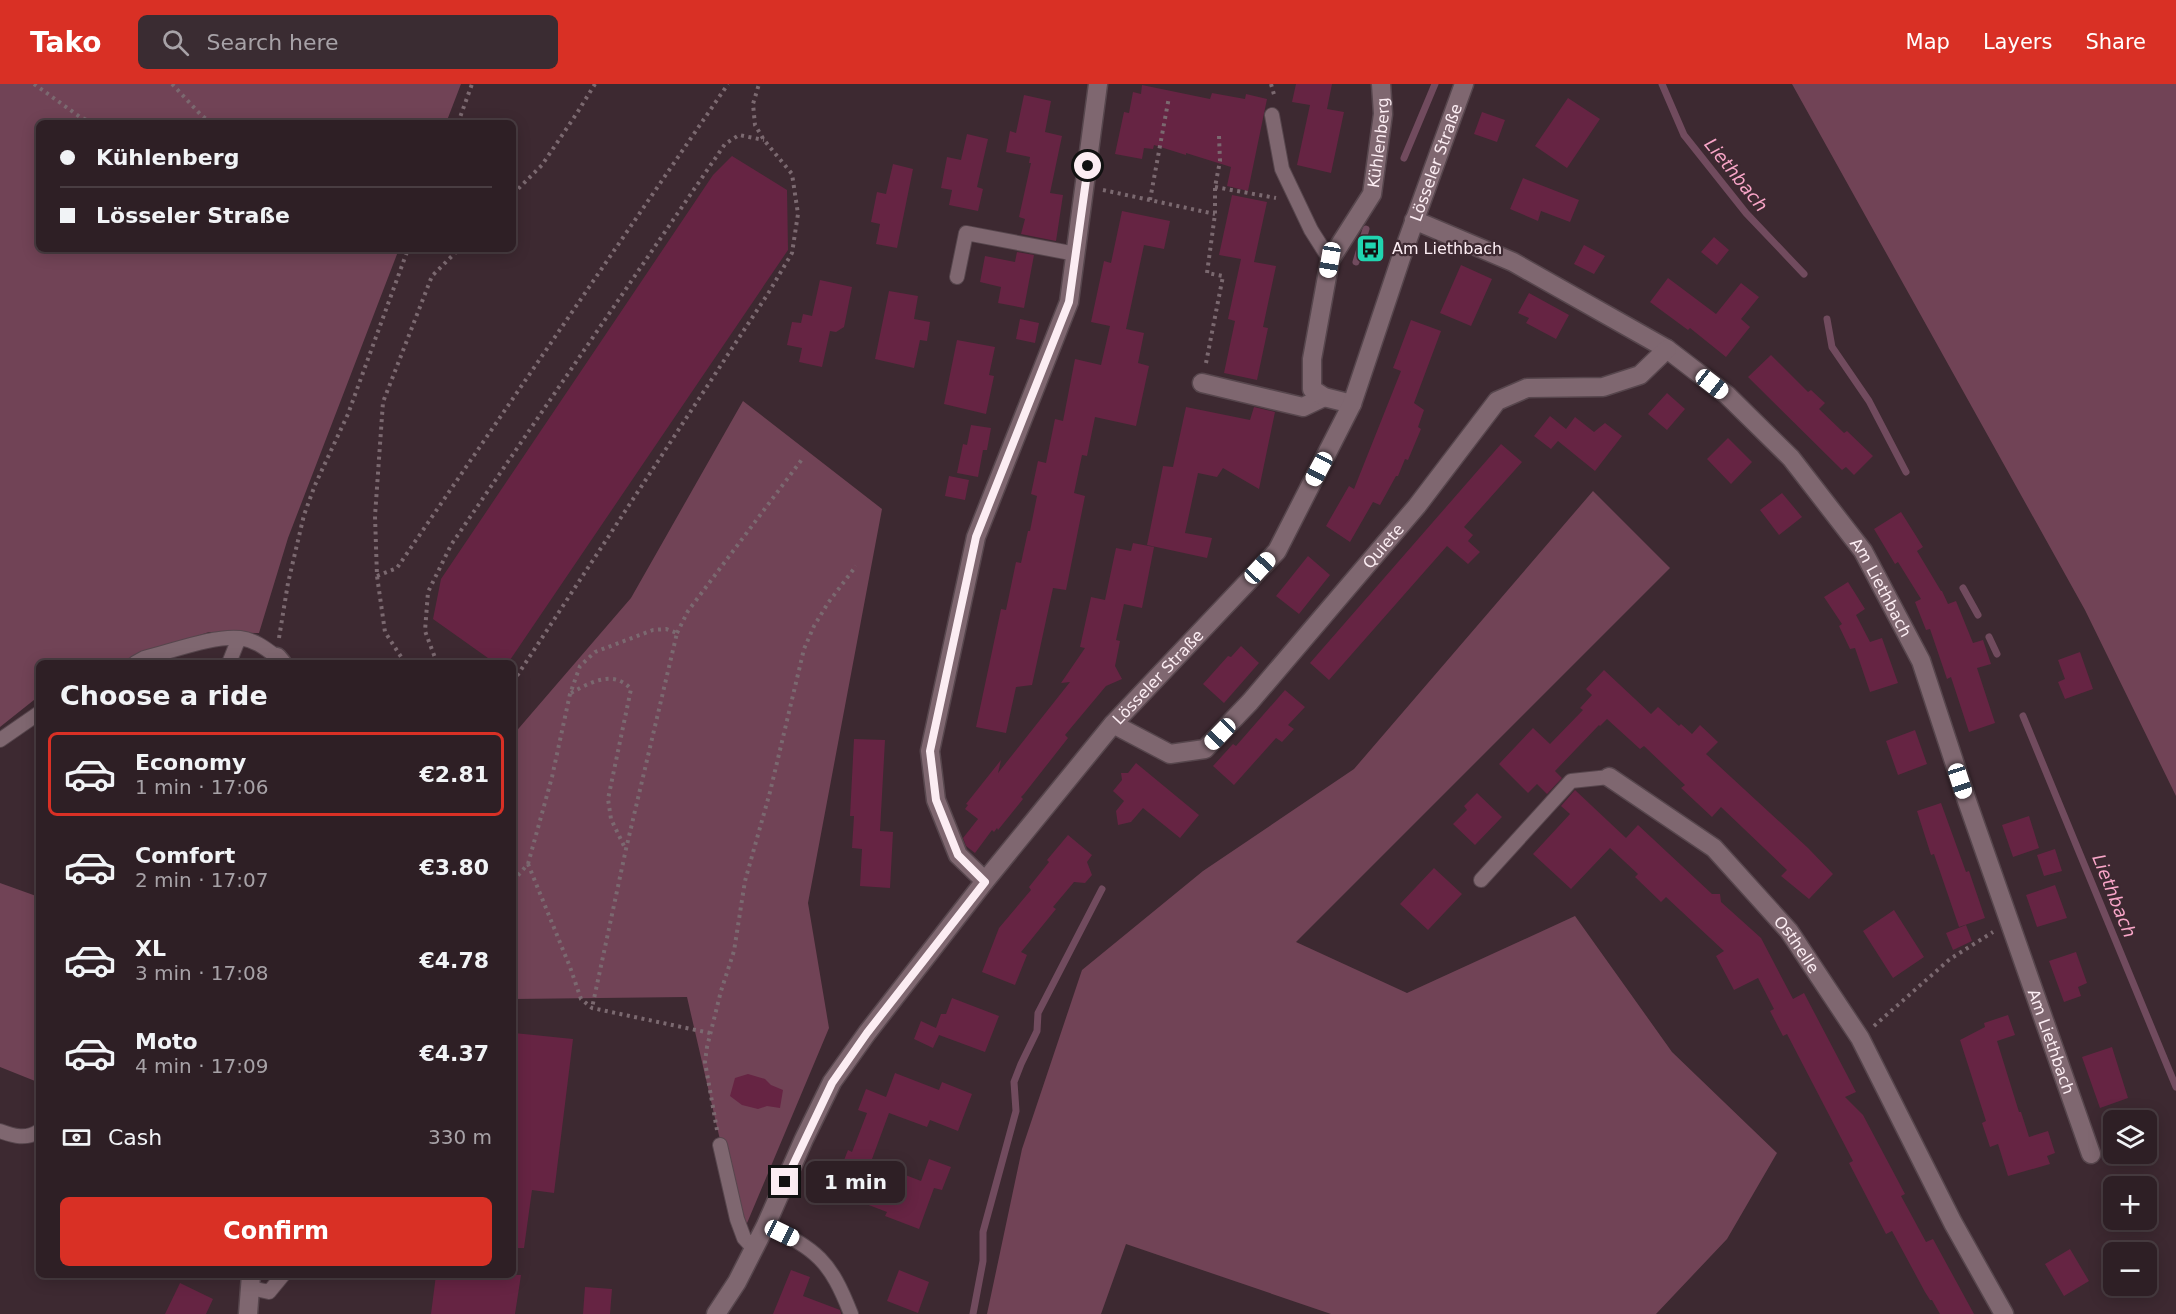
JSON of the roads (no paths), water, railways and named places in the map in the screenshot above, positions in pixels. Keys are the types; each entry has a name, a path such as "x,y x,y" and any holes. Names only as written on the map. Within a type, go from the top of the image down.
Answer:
{"street":[{"path":"985,882 958,855 936,800 930,751 976,537 1069,302 1098,84"},
{"name":"Kühlenberg","path":"1324,397 1312,389 1312,359 1330,260 1372,194 1383,114 1381,84"},
{"name":"Lösseler Straße","path":"716,1314 737,1282 754,1249 832,1083 867,1033 1113,724 1277,551 1352,404 1414,220 1464,84"},
{"name":"Am Liethbach","path":"1414,220 1513,262 1667,349 1727,395 1791,458 1863,551 1921,661 1966,801 2091,1154"},
{"name":"Quiete","path":"1113,724 1170,754 1205,749 1251,702 1417,506 1497,401 1527,388 1603,387 1640,375 1667,349"},
{"path":"1202,383 1303,407 1324,397 1352,404"},
{"name":"Osthelle","path":"1609,777 1714,848 1789,931 1860,1038 1953,1222 2004,1314"},
{"path":"248,1314 251,1282"}],"lane":[{"path":"1272,115 1282,169 1311,230 1330,260"},
{"path":"957,277 966,233 1076,254"},
{"path":"140,660 210,641 239,638 263,646 279,660"},
{"path":"230,660 239,638"},
{"path":"0,740 36,715"},
{"name":"Osthelle","path":"1481,880 1571,781 1609,777"},
{"path":"0,1131 24,1137 36,1133"},
{"path":"720,1145 737,1219 744,1238 754,1249"},
{"path":"766,1225 797,1240 819,1256 842,1292 850,1314"},
{"path":"251,1282 270,1292 281,1278"}],"waterway":[{"path":"1404,158 1435,84"},
{"name":"Liethbach","path":"1662,84 1684,135 1746,213 1804,274"},
{"path":"1356,262 1366,229"},
{"name":"Liethbach","path":"1827,319 1832,347 1869,401 1906,472"},
{"name":"Liethbach","path":"1963,588 1978,615"},
{"name":"Liethbach","path":"1989,637 1997,654"},
{"name":"Liethbach","path":"2023,716 2176,1087"},
{"path":"973,1314 983,1261 983,1232 1016,1111 1014,1082 1037,1031 1038,1013 1102,889"}],"place":[{"name":"Am Liethbach","path":"1371,248"}]}
